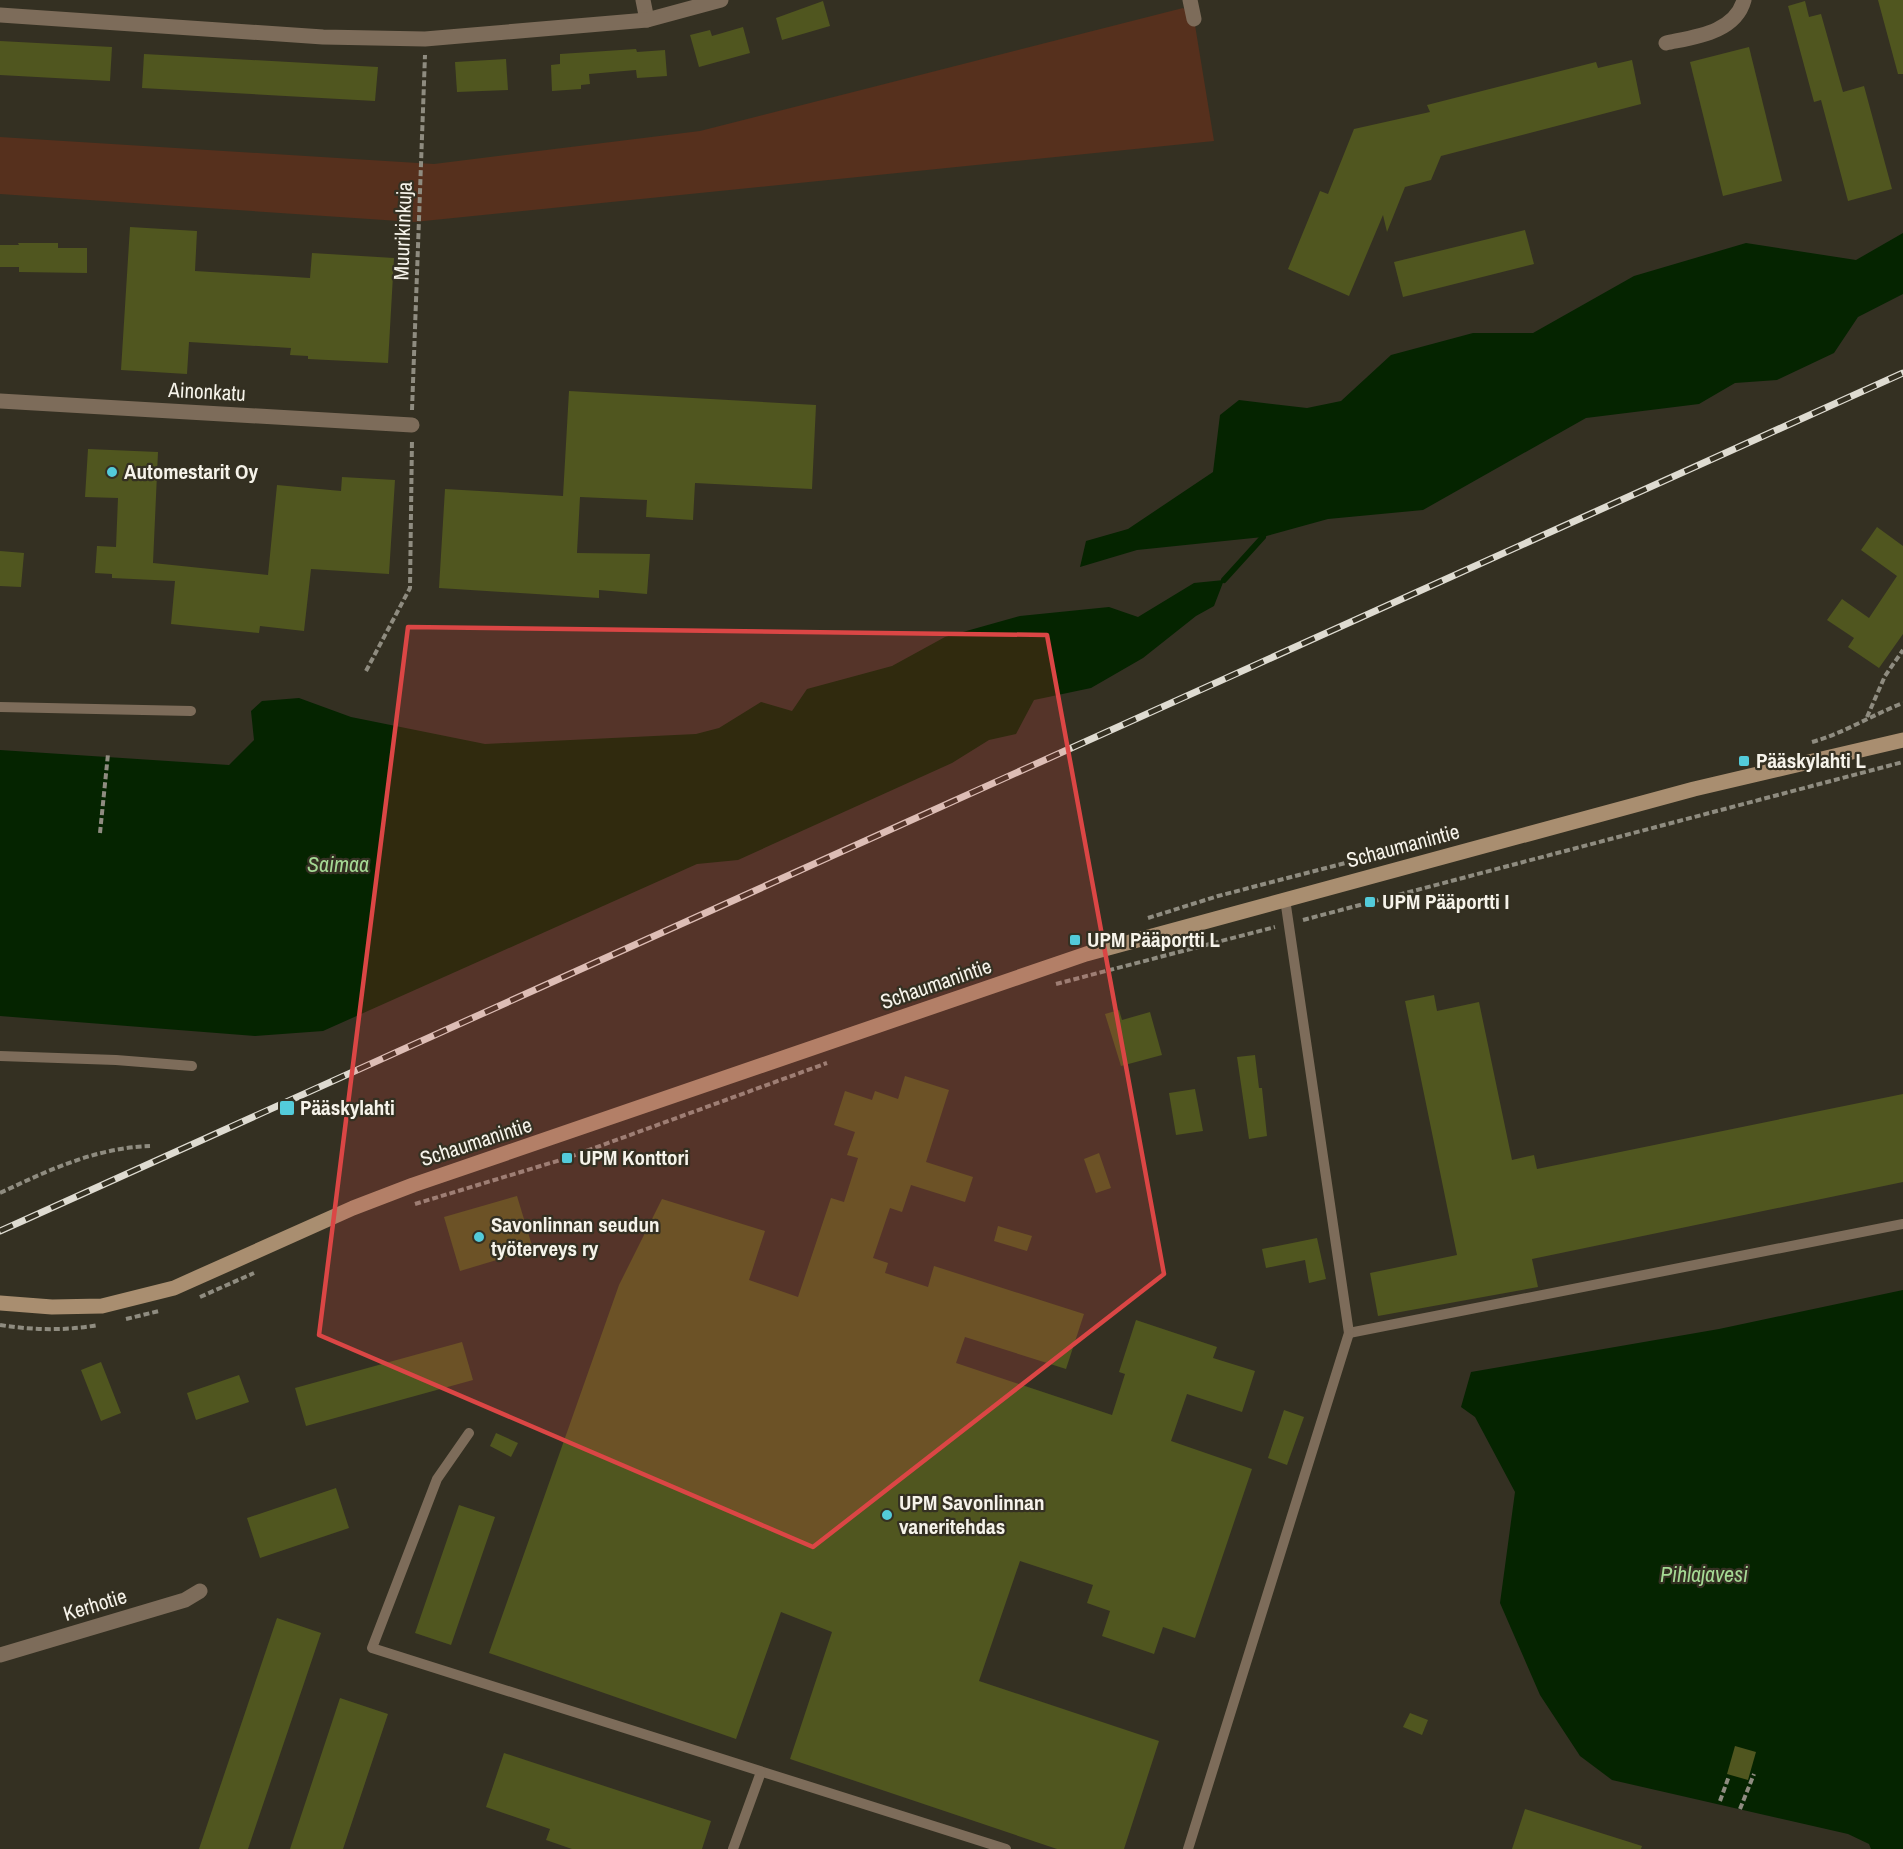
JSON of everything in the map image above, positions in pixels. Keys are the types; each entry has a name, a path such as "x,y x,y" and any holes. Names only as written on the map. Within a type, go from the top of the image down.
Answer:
{"street":[{"path":"643,0 647,20"},
{"path":"0,15 323,37 425,39 647,20 721,0"},
{"path":"1190,0 1194,19"},
{"path":"1666,43 1707,33 1730,22 1742,8 1744,0"},
{"name":"Ainonkatu","path":"0,401 412,424"},
{"name":"Schaumanintie","path":"0,1303 52,1308 102,1306 174,1288 353,1208 413,1185 1086,954 1694,789 1903,740"},
{"name":"Kerhotie","path":"0,1655 185,1600 200,1591"}],"lane":[{"path":"0,706 191,711"},
{"path":"1188,1849 1348,1333 1285,899"},
{"path":"0,1056 116,1059 192,1066"},
{"path":"1348,1333 1903,1224"},
{"path":"469,1433 437,1479 372,1648 1006,1849"},
{"path":"733,1849 761,1772"}],"path":[{"name":"Muurikinkuja","path":"366,671 410,588 412,424 425,39"},
{"path":"1866,717 1885,676 1903,650"},
{"path":"100,833 108,754"},
{"path":"1054,985 1903,762"},
{"path":"410,1206 567,1158 836,1059"},
{"path":"0,1193 81,1158 104,1151 150,1146"},
{"path":"198,1298 259,1270"},
{"path":"123,1320 166,1309"},
{"path":"0,1325 23,1328 80,1328 101,1324"},
{"path":"1740,1809 1754,1774"},
{"path":"1720,1801 1729,1776"}],"highlighted area":[{"path":"408,627 1047,635 1164,1274 813,1547 319,1335"}],"shaded area":[{"path":"1183,8 1194,19 1214,141 414,222 0,194 0,137 434,164 700,131"}],"water":[{"path":"1903,233 1903,294 1858,317 1834,353 1777,380 1735,383 1699,404 1586,418 1423,510 1328,519 1263,537 1137,550 1080,567 1086,541 1128,529 1213,472 1220,415 1239,400 1307,408 1341,401 1391,355 1473,333 1533,333 1634,276 1746,243 1856,260"},
{"name":"Saimaa","path":"1224,580 1214,606 1196,616 1143,658 1091,688 1034,700 1016,734 989,740 952,763 738,860 697,864 323,1031 255,1036 0,1016 0,750 229,765 254,740 251,711 262,701 299,698 351,717 485,744 696,734 719,728 761,702 792,711 807,689 892,666 945,637 1020,616 1109,607 1138,617 1194,583"},
{"name":"Pihlajavesi","path":"1903,1290 1903,1849 1871,1849 1869,1844 1848,1834 1612,1780 1580,1756 1540,1695 1500,1603 1515,1492 1475,1417 1461,1407 1471,1372 1719,1329"}],"building":[{"path":"1878,0 1903,0 1903,74 1898,74"},
{"path":"823,1 830,26 782,40 776,18"},
{"path":"1805,1 1809,17 1821,14 1843,92 1864,86 1892,189 1848,201 1821,100 1814,102 1788,6"},
{"path":"743,27 750,53 699,67 690,35 710,30 712,36"},
{"path":"0,41 112,47 110,81 0,75"},
{"path":"1749,47 1782,181 1723,196 1690,62"},
{"path":"636,49 637,52 665,50 667,76 637,78 636,70 589,74 590,84 581,85 581,89 552,91 551,65 560,64 560,54"},
{"path":"144,54 378,67 375,101 142,88"},
{"path":"506,59 508,90 457,92 455,62"},
{"path":"1632,60 1641,104 1441,156 1431,180 1405,187 1387,232 1383,215 1349,296 1288,269 1320,191 1328,194 1354,129 1430,112 1427,105 1596,62 1598,68"},
{"path":"130,227 197,231 195,271 310,278 312,253 394,258 388,363 308,359 308,356 290,355 291,348 189,342 187,374 121,370"},
{"path":"1525,230 1534,264 1403,297 1394,262"},
{"path":"18,243 58,243 58,248 87,248 87,273 19,272 19,267 0,267 0,245 19,245"},
{"path":"569,391 816,405 812,489 695,483 693,520 646,517 647,500 580,497 577,553 650,554 647,594 599,590 599,598 439,588 445,489 563,496"},
{"path":"88,449 158,452 153,563 268,575 277,485 341,491 342,477 395,480 389,574 311,569 304,631 260,626 259,633 171,624 175,581 112,578 112,574 95,573 97,546 116,547 118,498 85,497"},
{"path":"1877,527 1903,546 1903,634 1879,668 1848,647 1854,638 1827,620 1842,599 1869,618 1897,576 1861,550"},
{"path":"0,551 24,553 21,587 0,586"},
{"path":"1434,995 1437,1011 1479,1002 1512,1160 1534,1155 1537,1169 1903,1094 1903,1182 1532,1259 1538,1287 1378,1316 1370,1273 1457,1255 1405,1001"},
{"path":"1119,1010 1122,1020 1150,1012 1162,1055 1121,1066 1105,1014"},
{"path":"1255,1055 1259,1088 1262,1088 1267,1136 1249,1139 1237,1057"},
{"name":"UPM Savonlinnan vaneritehdas","path":"905,1076 949,1090 926,1162 973,1177 965,1202 911,1185 902,1212 890,1208 873,1258 888,1263 885,1273 928,1287 934,1266 1084,1314 1066,1369 965,1337 956,1363 1112,1415 1125,1374 1119,1372 1136,1320 1217,1347 1213,1358 1255,1371 1242,1412 1187,1394 1171,1441 1252,1469 1195,1638 1163,1627 1154,1654 1102,1636 1110,1611 1087,1603 1093,1585 1020,1561 979,1681 1159,1741 1124,1849 1057,1849 790,1759 832,1632 781,1612 736,1739 489,1653 619,1285 662,1199 765,1231 749,1280 798,1297 831,1198 844,1202 858,1158 847,1155 855,1132 834,1125 845,1091 872,1100 875,1091 898,1099"},
{"path":"1195,1089 1203,1131 1176,1135 1169,1093"},
{"path":"1099,1153 1111,1188 1096,1193 1084,1159"},
{"path":"517,1196 533,1249 460,1271 444,1217"},
{"path":"998,1226 1032,1236 1027,1251 994,1241"},
{"path":"1317,1238 1326,1279 1309,1283 1305,1260 1266,1268 1262,1249"},
{"path":"462,1342 473,1380 306,1426 295,1388"},
{"path":"101,1362 121,1413 101,1421 81,1370"},
{"path":"239,1375 249,1402 196,1420 187,1393"},
{"path":"1284,1410 1304,1417 1287,1465 1268,1458"},
{"path":"496,1433 518,1443 511,1457 490,1446"},
{"path":"336,1488 349,1528 260,1558 247,1518"},
{"path":"459,1505 495,1517 451,1645 415,1633"},
{"path":"277,1618 321,1633 248,1849 199,1849"},
{"path":"340,1698 388,1714 343,1849 290,1849"},
{"path":"1410,1713 1428,1720 1422,1735 1403,1727"},
{"path":"1735,1746 1756,1752 1748,1780 1727,1774"},
{"path":"504,1753 711,1821 702,1849 572,1849 546,1840 550,1829 486,1807"},
{"path":"1525,1809 1642,1846 1641,1849 1512,1849"}],"waterway":[{"path":"1224,580 1263,537"}],"railway":[{"path":"0,1231 1903,373"}],"place":[{"name":"Automestarit Oy","path":"112,472"},
{"name":"Pääskylahti L","path":"1744,761"},
{"name":"UPM Pääportti I","path":"1370,902"},
{"name":"UPM Pääportti L","path":"1075,940"},
{"name":"Pääskylahti","path":"287,1108"},
{"name":"UPM Konttori","path":"567,1158"},
{"name":"Savonlinnan seudun työterveys ry","path":"479,1237"},
{"name":"UPM Savonlinnan vaneritehdas","path":"887,1515"}]}
